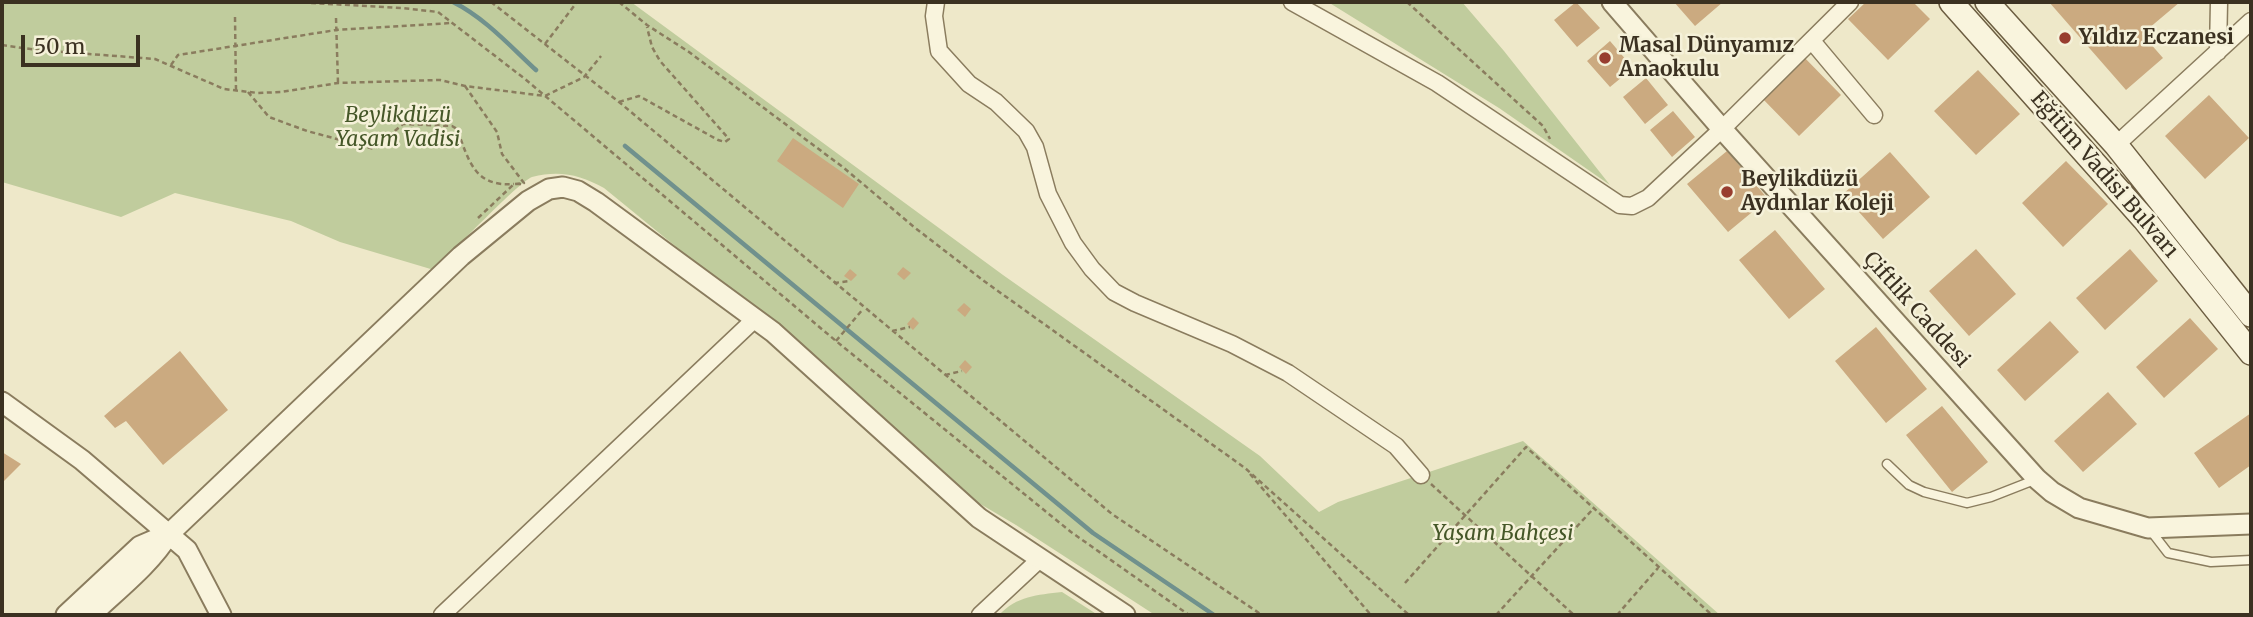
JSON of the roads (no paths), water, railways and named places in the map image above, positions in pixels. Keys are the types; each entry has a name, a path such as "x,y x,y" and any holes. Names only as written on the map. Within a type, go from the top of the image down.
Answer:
{"main road":[{"name":"Eğitim Vadisi Bulvarı","path":"1951,2 2144,219 2251,354"},
{"name":"Eğitim Vadisi Bulvarı","path":"1987,2 2116,145 2251,315"}],"street":[{"path":"936,2 934,16 939,51 969,84 996,102 1026,131 1035,147 1048,194 1073,243 1092,269 1114,292 1232,344 1288,373 1396,446 1421,475"},
{"path":"1292,2 1437,83 1620,205 1632,206 1648,198 1722,130 1850,2"},
{"name":"Çiftlik Caddesi","path":"1612,2 1722,130 2037,479 2052,492 2078,508 2148,528 2251,524"},
{"path":"2218,52 2220,2"},
{"path":"2116,145 2251,21"},
{"path":"1812,40 1874,115"},
{"path":"91,615 153,555 169,534 461,256 528,201 549,189 563,187 596,202 756,318 979,518 1125,615"},
{"path":"442,615 756,318"},
{"path":"2,402 82,460 187,550 221,615"},
{"path":"66,615 140,546 169,534"},
{"path":"980,615 1040,559"}],"lane":[{"path":"1887,464 1909,485 1924,492 1967,503 1991,497 2037,479"},
{"path":"2148,528 2168,553 2211,562 2251,559"}],"waterway":[{"path":"453,2 486,24 536,70"},
{"path":"625,146 1093,533 1214,615"}],"place":[{"name":"Yıldız Eczanesi","path":"2065,38"},
{"name":"Masal Dünyamız Anaokulu","path":"1605,58"},
{"name":"Beylikdüzü Aydınlar Koleji","path":"1727,192"}],"park label":[{"name":"Beylikdüzü Yaşam Vadisi","path":"398,128"},
{"name":"Yaşam Bahçesi","path":"1503,534"}]}
